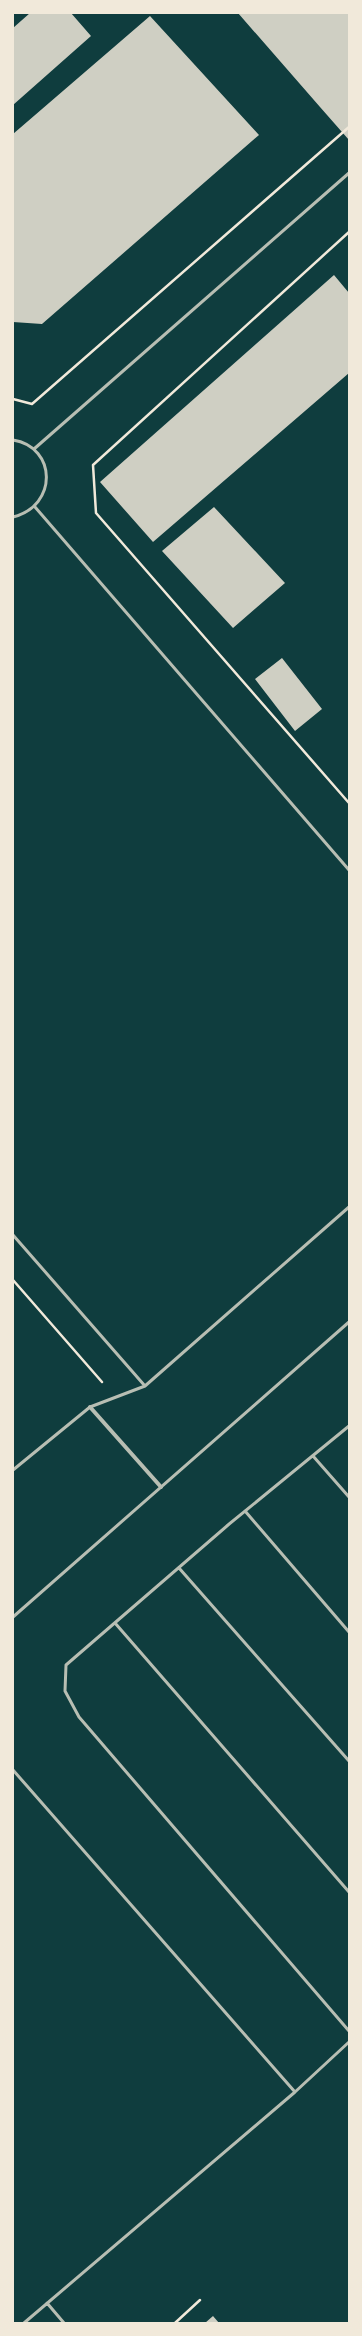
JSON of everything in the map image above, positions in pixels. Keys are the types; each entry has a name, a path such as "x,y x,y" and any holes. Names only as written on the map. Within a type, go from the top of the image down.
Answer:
{"street":[{"path":"90,1407 161,1486"}],"lane":[{"path":"34,450 349,173"},
{"path":"13,440 21,441 34,450 42,459 46,478 42,497 35,507 23,515 13,517"},
{"path":"35,507 349,870"},
{"path":"13,1470 90,1407 145,1386 349,1207"},
{"path":"13,1235 145,1386"},
{"path":"13,1617 349,1322"},
{"path":"349,1426 245,1512 66,1665 65,1691 79,1717 349,2031"},
{"path":"313,1456 349,1497"},
{"path":"245,1512 349,1632"},
{"path":"179,1568 349,1761"},
{"path":"115,1623 349,1892"},
{"path":"13,1770 295,2092"},
{"path":"24,2323 295,2092 349,2042"},
{"path":"47,2303 64,2323"}],"path":[{"path":"13,399 32,404 349,127"},
{"path":"349,232 93,466 96,513 349,803"},
{"path":"13,1280 115,1397"},
{"path":"175,2323 200,2300"}],"building":[{"path":"30,13 71,13 91,36 13,105 13,28"},
{"path":"238,13 349,13 349,140 320,107"},
{"path":"150,16 259,135 42,324 13,322 13,134"},
{"path":"334,275 349,293 349,373 153,542 100,482"},
{"path":"214,507 285,583 233,628 162,551"},
{"path":"282,658 322,709 295,731 255,679"},
{"path":"213,2316 219,2323 205,2323"}]}
